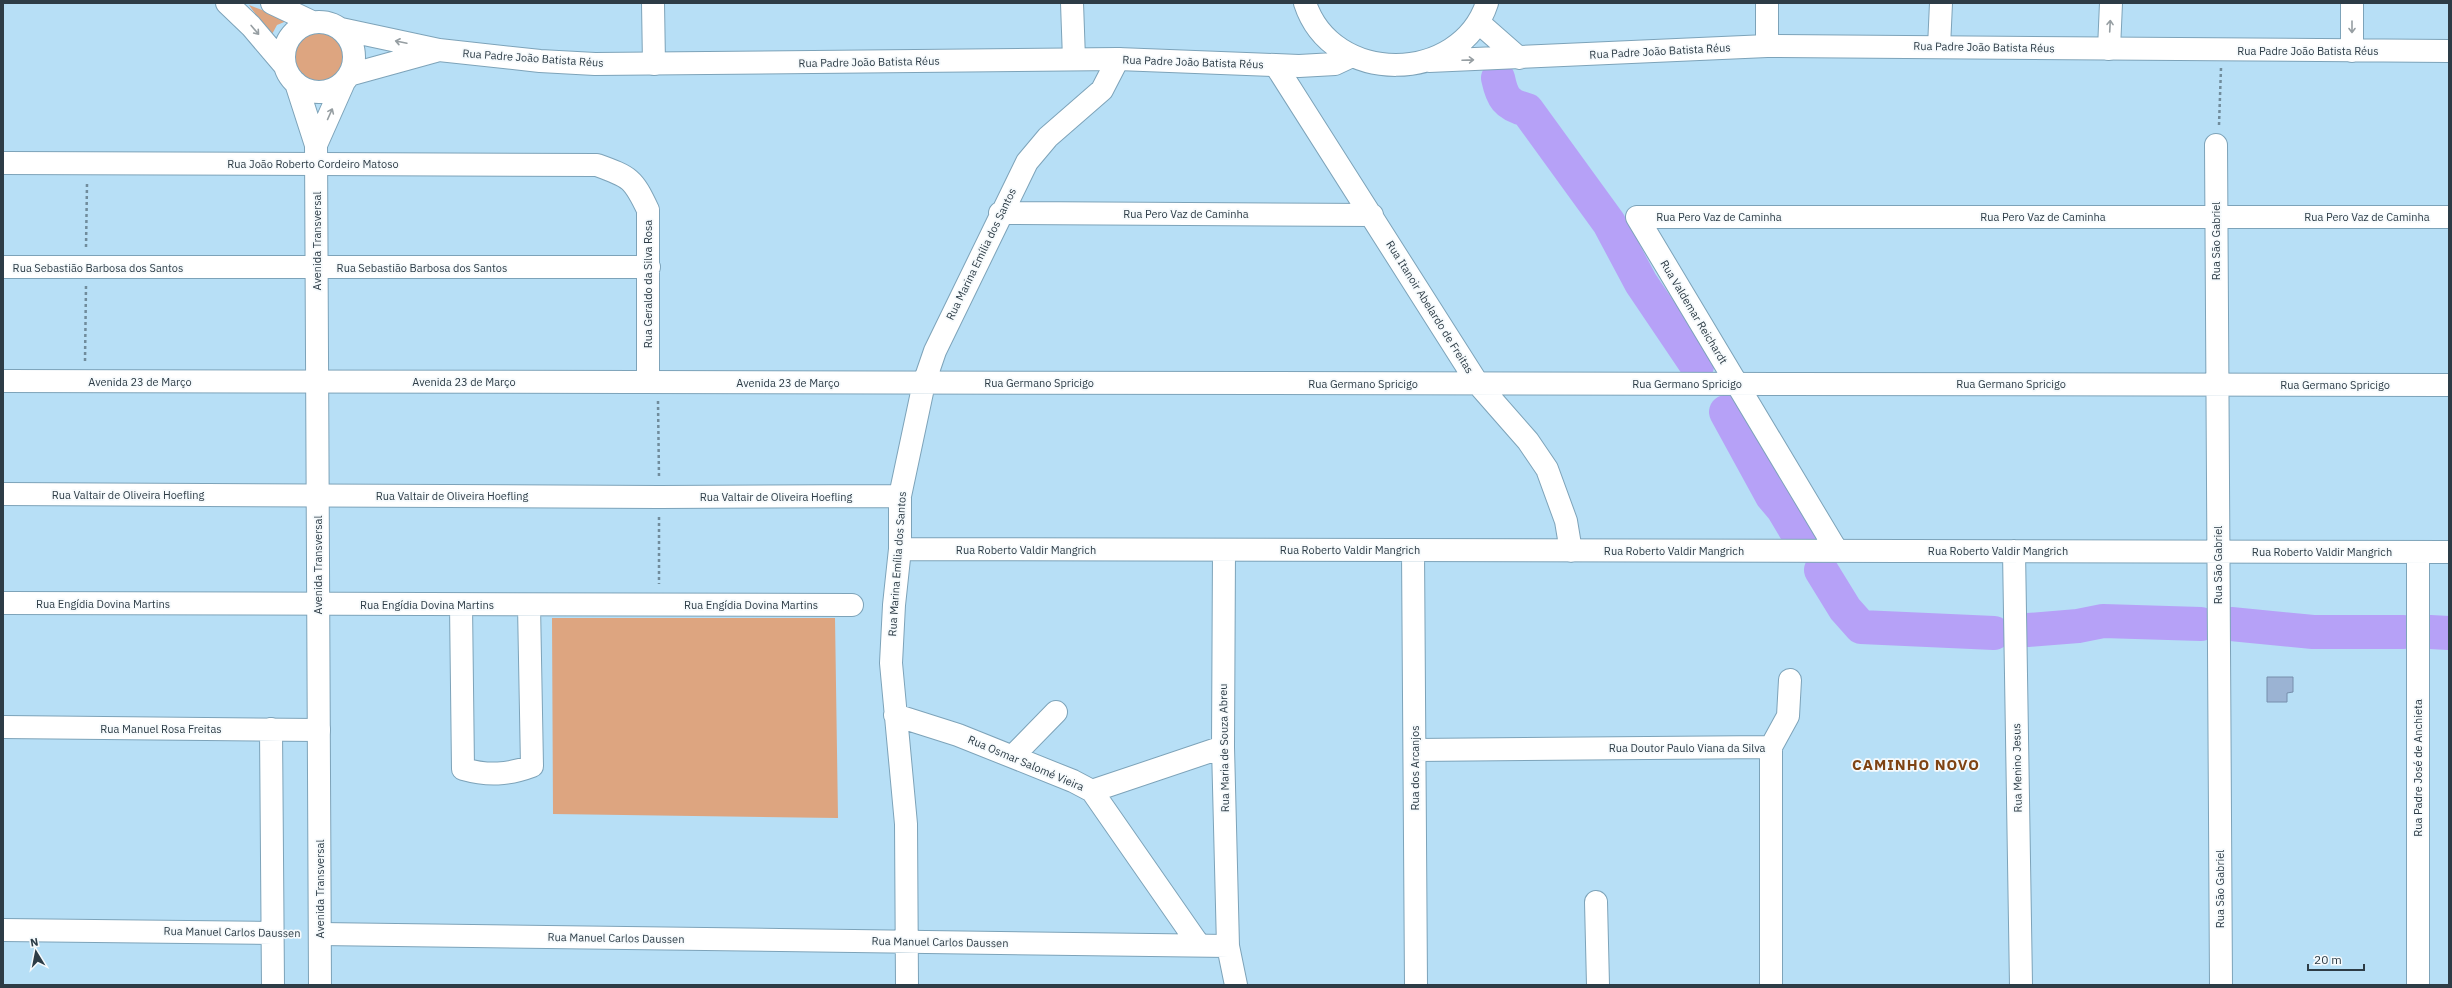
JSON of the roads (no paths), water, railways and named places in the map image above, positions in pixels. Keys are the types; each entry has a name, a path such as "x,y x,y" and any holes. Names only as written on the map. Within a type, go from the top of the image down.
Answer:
{"street":[{"path":"227,3 251,26 290,75 314,92 325,92 346,79 354,56 348,36 341,29 332,24 312,22 272,3"},
{"path":"653,3 654,64"},
{"path":"1072,3 1074,59"},
{"path":"1305,3 1322,32 1336,46 1352,56 1385,66 1407,66 1429,61 1456,46 1478,22 1487,3"},
{"path":"1766,46 1767,3"},
{"path":"1939,47 1942,3"},
{"path":"2109,49 2111,3"},
{"path":"2352,3 2352,51"},
{"path":"290,75 285,47 289,38 295,31 312,22"},
{"path":"1478,22 1519,58"},
{"name":"Rua Padre João Batista Réus","path":"341,29 439,50 540,61 654,64 1118,59 1300,66 1335,64 1352,56"},
{"path":"1300,66 1317,48 1322,32"},
{"name":"Rua Padre João Batista Réus","path":"1429,61 1766,46 2449,51"},
{"name":"Rua Padre João Batista Réus","path":"346,79 439,50"},
{"name":"Rua Marina Emília dos Santos","path":"907,985 908,941 906,824 891,663 894,605 900,549 900,496 924,383 935,351 1000,213 1026,162 1048,137 1102,90 1118,59"},
{"name":"Rua Itanoir Abelardo de Freitas","path":"1276,66 1478,384 1528,442 1547,469 1566,521 1571,551"},
{"name":"Avenida Transversal","path":"290,75 316,154 320,985"},
{"name":"Avenida Transversal","path":"316,154 346,79"},
{"name":"Rua São Gabriel","path":"2216,146 2221,985"},
{"name":"Rua João Roberto Cordeiro Matoso","path":"3,163 316,154 597,165 621,174"},
{"name":"Rua Geraldo da Silva Rosa","path":"621,174 636,185 648,210 648,382"},
{"name":"Rua Pero Vaz de Caminha","path":"1000,213 1372,215"},
{"name":"Rua Pero Vaz de Caminha","path":"1637,217 2449,217"},
{"name":"Rua Valdemar Reichardt","path":"1637,217 1837,551"},
{"name":"Rua Sebastião Barbosa dos Santos","path":"3,268 649,267"},
{"name":"Avenida 23 de Março","path":"3,381 924,383"},
{"name":"Rua Germano Spricigo","path":"924,383 2449,385"},
{"name":"Rua Valtair de Oliveira Hoefling","path":"3,494 659,497 900,496"},
{"name":"Rua Roberto Valdir Mangrich","path":"900,549 2449,552"},
{"name":"Rua Maria de Souza Abreu","path":"1224,550 1223,747 1228,946"},
{"name":"Rua dos Arcanjos","path":"1413,550 1416,985"},
{"name":"Rua Menino Jesus","path":"2014,551 2021,985"},
{"name":"Rua Padre José de Anchieta","path":"2418,552 2418,985"},
{"name":"Rua Engídia Dovina Martins","path":"3,603 852,605"},
{"path":"461,605 464,768 484,774 514,773 532,766 530,605"},
{"path":"1770,746 1788,716 1790,680"},
{"path":"1013,756 1056,712"},
{"name":"Rua Osmar Salomé Vieira","path":"895,715 939,728 1013,756 1073,781 1092,791 1199,945"},
{"name":"Rua Manuel Rosa Freitas","path":"3,728 319,730"},
{"path":"271,730 273,985"},
{"name":"Rua Doutor Paulo Viana da Silva","path":"1415,750 1770,746 1772,985"},
{"path":"1092,791 1223,747"},
{"path":"1596,902 1598,985"},
{"name":"Rua Manuel Carlos Daussen","path":"3,930 273,933"},
{"name":"Rua Manuel Carlos Daussen","path":"320,934 1228,946"},
{"path":"1228,946 1236,985"}],"waterway":[{"path":"1498,78 1501,90 1506,99 1514,106 1527,110 1609,223 1641,283 1697,366"},
{"path":"1726,412 1772,496 1783,509 1799,536"},
{"path":"1821,570 1845,609 1861,627 1994,633"},
{"path":"2028,630 2078,626 2103,621 2201,624"},
{"path":"2231,624 2313,632 2403,632"},
{"path":"2430,632 2449,633"}],"district":[{"name":"CAMINHO NOVO","path":"1916,764"}]}
